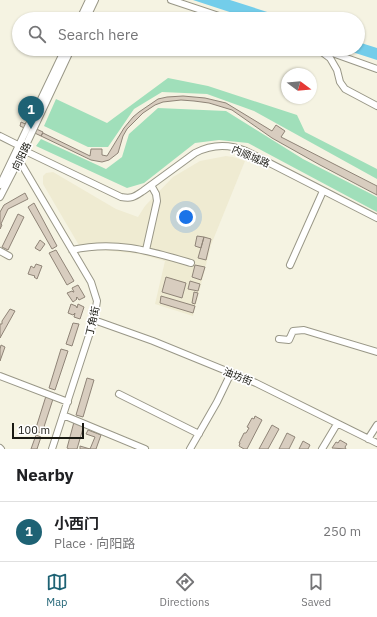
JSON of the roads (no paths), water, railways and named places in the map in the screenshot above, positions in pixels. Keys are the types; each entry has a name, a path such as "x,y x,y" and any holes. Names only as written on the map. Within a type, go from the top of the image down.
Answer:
{"street":[{"path":"83,12 89,0"},
{"path":"89,12 95,0"},
{"path":"171,0 207,12"},
{"name":"向阳路","path":"0,197 19,160 22,147 62,56"},
{"name":"向阳路","path":"0,185 22,147 68,56"},
{"path":"328,56 337,70 340,82 345,89 377,106"},
{"path":"340,56 377,68"},
{"name":"内顺城路","path":"0,136 121,197 129,198 135,197 195,153 215,146 229,146 246,151 377,218"},
{"name":"丁角街","path":"19,160 93,288 96,301 94,320 53,449"},
{"path":"146,250 157,201 156,194 151,186"},
{"path":"290,265 323,191"},
{"path":"72,250 92,246 119,246 146,250 191,263"},
{"path":"0,251 9,256"},
{"name":"油坊街","path":"94,320 153,341 256,383 377,443"},
{"path":"279,339 289,340 293,331 304,330 377,352"},
{"path":"190,449 217,402 231,373"},
{"path":"0,376 68,402"},
{"path":"119,394 199,434"},
{"path":"63,415 145,449"},
{"path":"322,449 337,424"},
{"path":"368,439 377,425"}],"water":[{"path":"193,0 230,0 267,12 230,12"},
{"path":"365,44 377,48 377,60 365,56"}],"place":[{"name":"小西门","path":"31,129"}]}
